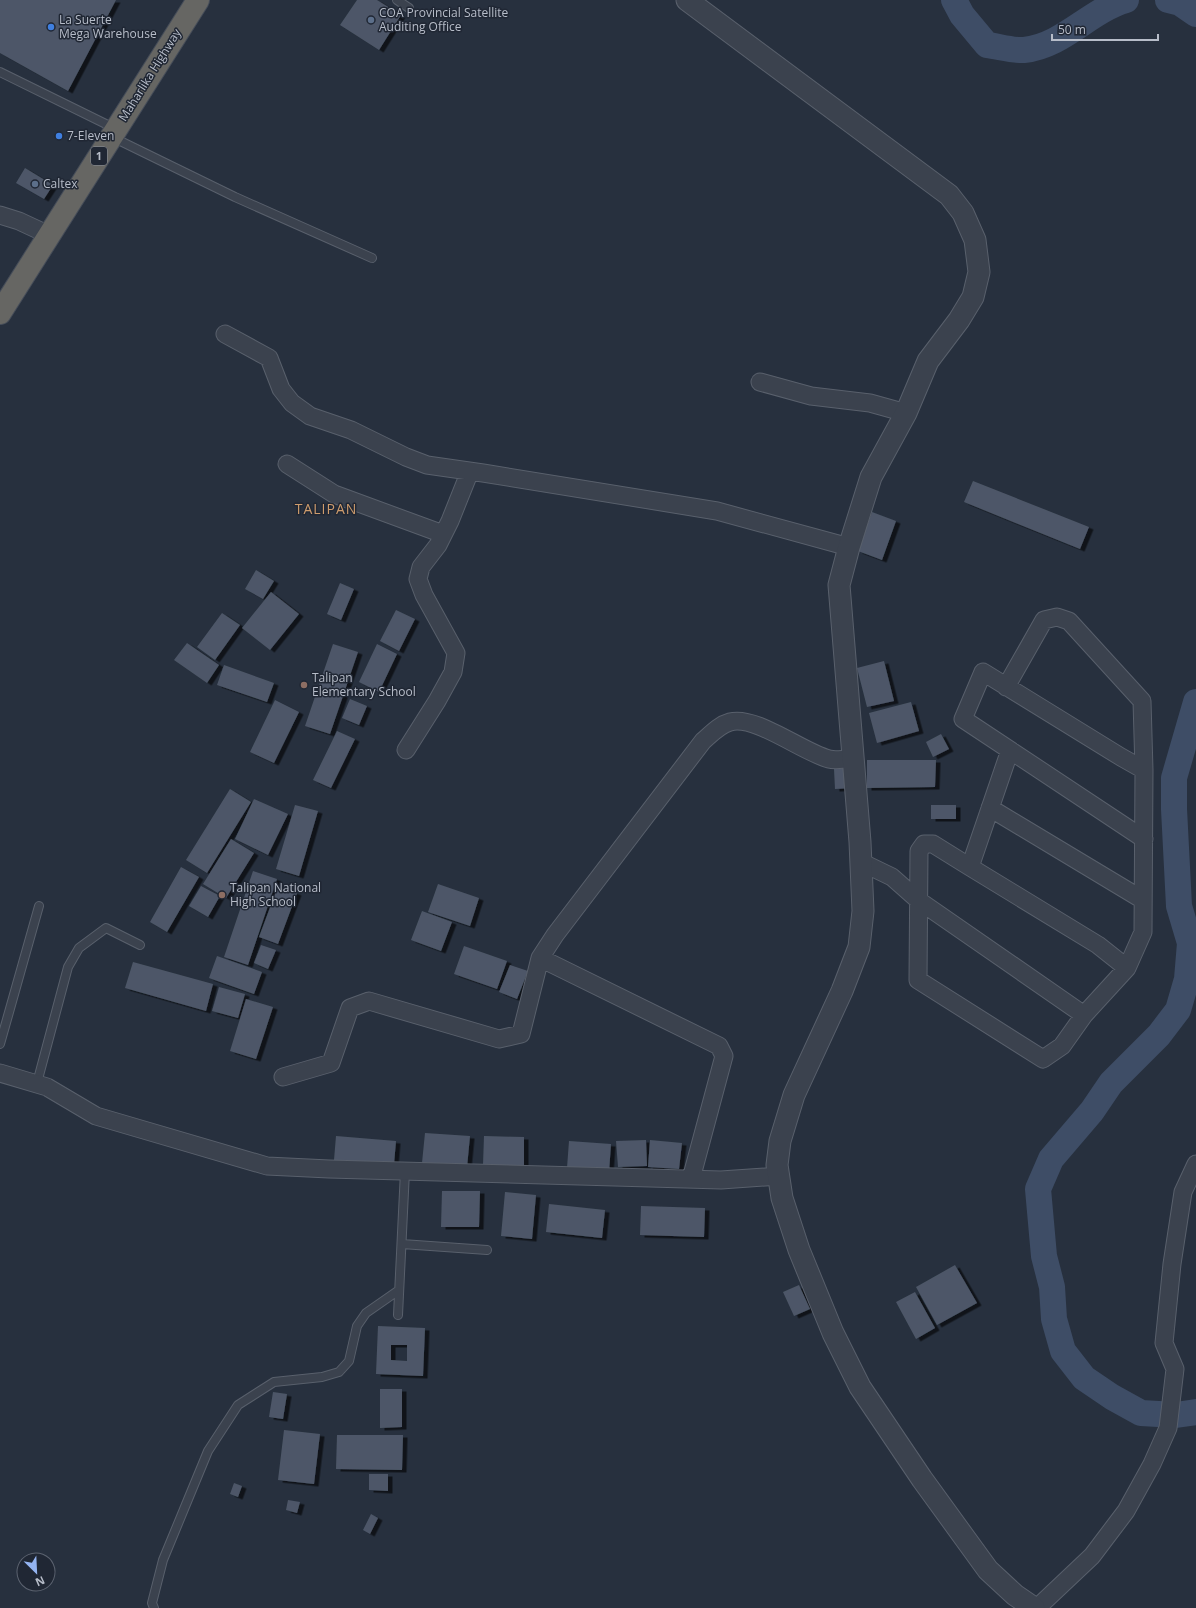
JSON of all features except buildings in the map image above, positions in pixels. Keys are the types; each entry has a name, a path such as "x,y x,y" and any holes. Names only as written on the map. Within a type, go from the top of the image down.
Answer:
{"highway":[{"name":"Maharlika Highway","path":"1,307 49,235 198,0"}],"street":[{"path":"692,1 949,195 963,213 975,240 979,272 973,297 959,320 928,361 906,413 871,477 849,547 840,585 863,911 859,947 842,991 794,1095 780,1141 777,1165 782,1198 799,1250 833,1333 860,1387 922,1479 988,1570 1015,1595 1036,1608 1092,1556 1126,1511 1152,1464 1168,1428 1175,1369 1164,1342 1172,1264 1183,1192 1196,1164"},
{"path":"0,215 20,221 49,235"},
{"path":"225,334 269,358 281,389 292,403 310,416 351,430 406,457 427,465 717,511 849,547"},
{"path":"760,382 811,396 870,403 906,413"},
{"path":"287,464 334,494 443,534"},
{"path":"406,750 437,701 453,672 456,653 424,594 418,578 421,567 438,545 470,471"},
{"path":"1006,686 1044,620 1057,617 1069,621 1142,701 1144,770 1143,932 1127,968 1084,1015 1062,1046 1043,1059 918,980 919,851 924,844 933,844 1098,945 1127,968"},
{"path":"1144,770 983,672 963,719 1144,839"},
{"path":"283,1077 331,1063 350,1008 369,1001 499,1039 521,1034 540,958 555,935 702,741 719,727 731,722 745,722 758,726 815,755 831,760 853,758"},
{"path":"970,867 1010,750"},
{"path":"990,808 1143,900"},
{"path":"860,862 892,877 918,900 1084,1015"},
{"path":"540,958 719,1046 724,1056 690,1179"},
{"path":"0,1073 47,1087 96,1116 267,1166 721,1180 779,1176"}],"lane":[{"path":"397,0 410,8"},
{"path":"0,72 235,197 372,258"},
{"path":"0,1044 39,906"},
{"path":"37,1083 68,967 79,948 106,928 140,945"},
{"path":"398,1315 405,1171"},
{"path":"402,1244 487,1250"},
{"path":"154,1608 152,1603 163,1560 208,1451 238,1404 274,1382 322,1377 339,1372 349,1361 357,1326 366,1313 399,1290"}],"waterway":[{"path":"954,0 962,15 987,45 1020,50 1038,47 1051,42 1100,12 1126,0"},
{"path":"1168,0 1180,3 1196,14"},
{"path":"1196,702 1174,778 1174,809 1179,906 1190,943 1187,979 1178,1010 1159,1035 1111,1083 1092,1111 1051,1159 1038,1189 1044,1256 1052,1287 1054,1319 1063,1351 1084,1378 1112,1397 1141,1413 1176,1415 1196,1412"}],"place":[{"name":"COA Provincial Satellite Auditing Office","path":"371,20"},
{"name":"La Suerte Mega Warehouse","path":"51,27"},
{"name":"7-Eleven","path":"59,136"},
{"name":"Caltex","path":"35,184"},
{"name":"Talipan Elementary School","path":"304,685"},
{"name":"Talipan National High School","path":"222,895"}],"district":[{"name":"TALIPAN","path":"326,509"}]}
